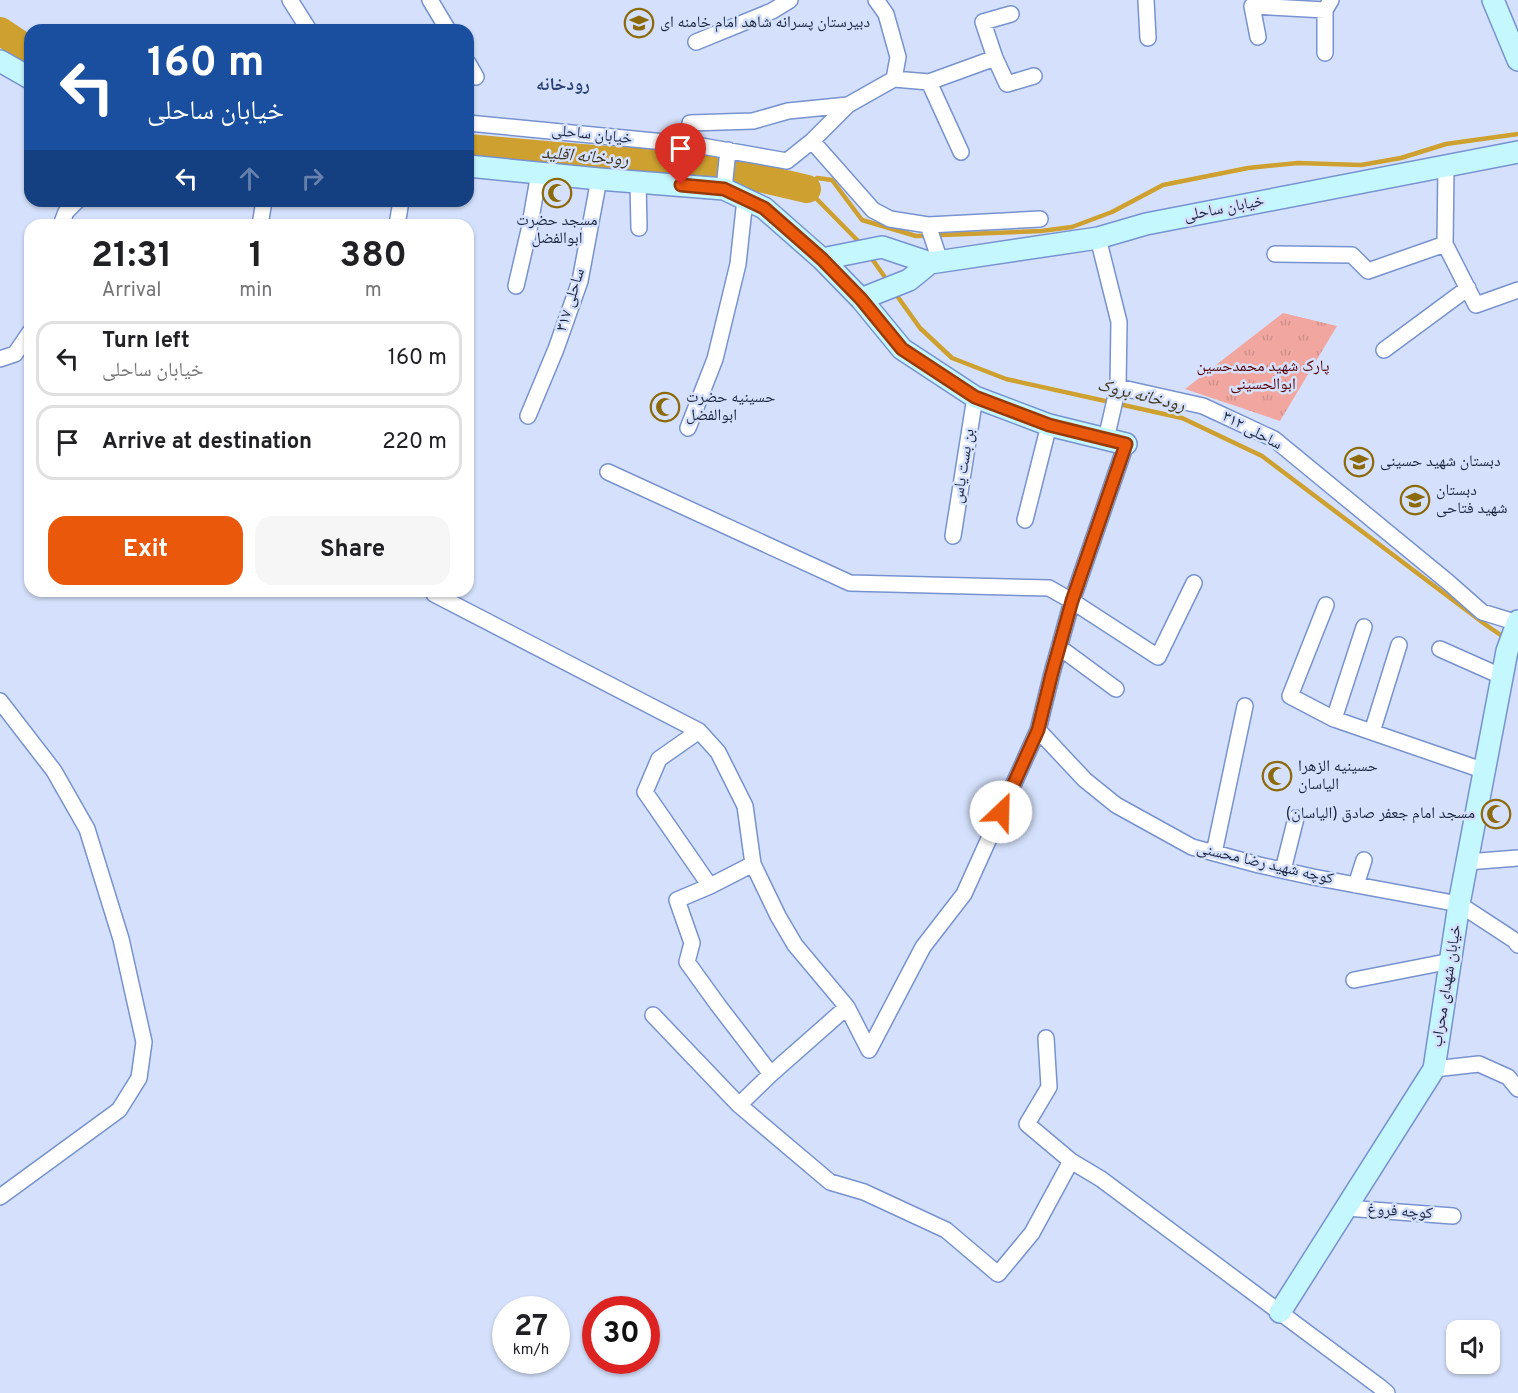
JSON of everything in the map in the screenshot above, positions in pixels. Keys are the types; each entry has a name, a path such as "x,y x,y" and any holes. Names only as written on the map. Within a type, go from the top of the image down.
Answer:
{"street":[{"path":"290,0 305,24"},
{"path":"430,0 444,24"},
{"path":"696,42 772,11 789,0"},
{"path":"876,0 885,14 898,57 894,79"},
{"path":"1146,0 1148,38"},
{"path":"1493,0 1518,60"},
{"path":"1258,37 1252,6 1328,5 1325,53"},
{"path":"1011,14 983,22 995,58 1007,84 1034,76"},
{"path":"995,58 929,82 894,79 848,105 812,141 873,210 890,219 928,225 1040,219"},
{"path":"0,61 24,75"},
{"path":"474,74 476,77"},
{"path":"929,82 961,152"},
{"path":"690,123 753,121 788,111 848,105"},
{"name":"خیابان ساحلی","path":"474,124 696,145 728,153 788,161 812,141"},
{"name":"خیابان ساحلی","path":"822,259 882,247 935,262 1098,238 1168,219 1518,152"},
{"path":"724,183 728,153"},
{"path":"474,167 638,182 724,183 745,199 764,208 868,296 902,349 975,397 1049,425 1116,442"},
{"path":"1446,167 1445,244 1476,305 1518,290"},
{"path":"516,286 539,173"},
{"name":"ساحلی ۳۱۷","path":"528,416 556,349 580,281 599,179"},
{"path":"638,182 639,228"},
{"path":"688,428 715,359 738,264 745,199"},
{"path":"928,225 935,262"},
{"path":"440,597 699,731 718,752 745,806 753,864 778,916 795,945 847,1007 869,1050 922,947 964,894 1038,730 1116,442 1119,322 1098,238"},
{"path":"1275,254 1352,255 1368,271 1445,244"},
{"name":"خیابان ساحلی","path":"868,296 909,280 935,262"},
{"path":"1384,350 1468,288"},
{"path":"0,359 15,354 24,341"},
{"name":"ساحلی ۳۱۲","path":"1118,387 1203,406 1274,439 1482,612 1517,624"},
{"name":"بن بست یاس","path":"953,536 975,397"},
{"path":"1025,520 1049,425"},
{"path":"609,472 850,583 1049,588 1158,657 1194,583"},
{"path":"1326,605 1290,696 1334,719 1485,771"},
{"name":"خیابان شهدای محراب","path":"1280,1312 1434,1070 1459,904 1517,624"},
{"path":"1334,719 1364,627"},
{"path":"1372,732 1400,645"},
{"path":"1059,647 1116,689"},
{"path":"1440,649 1509,662"},
{"path":"0,701 54,771 87,829 121,939 144,1042 139,1078 119,1110 0,1197"},
{"path":"1214,853 1245,706"},
{"name":"کوچه شهید رضا محسنی","path":"1038,730 1085,780 1116,805 1192,847 1283,870 1459,904"},
{"path":"699,731 659,759 645,792 710,886"},
{"path":"1283,870 1296,818"},
{"path":"1467,862 1518,858"},
{"path":"1356,885 1364,860"},
{"path":"753,864 677,900 692,943 687,962 771,1074"},
{"path":"1459,904 1517,941"},
{"path":"1354,980 1451,961"},
{"path":"739,1105 847,1007"},
{"path":"653,1015 739,1105 830,1182 864,1192 945,1230 998,1274 1032,1233 1071,1161"},
{"path":"1046,1038 1049,1087 1028,1124 1071,1161 1101,1179 1386,1393"},
{"path":"1434,1070 1479,1064 1515,1078"},
{"name":"کوچه فروغ","path":"1346,1208 1453,1216"}],"green space":[{"name":"پارک شهید محمدحسین ابوالحسینی","path":"1283,313 1337,326 1280,421 1185,389"}],"waterway":[{"name":"رودخانه اقلید","path":"0,31 24,47"},
{"path":"861,244 807,189 817,178 832,180 862,220 916,236 1041,231 1072,227 1112,212 1163,185 1248,168 1298,163 1361,165 1401,158 1446,144 1518,134"},
{"name":"رودخانه اقلید","path":"474,149 701,166 807,189"},
{"name":"رودخانه بروک","path":"870,256 889,283"},
{"name":"رودخانه بروک","path":"895,293 920,328 952,358 1006,379 1182,418 1262,456 1505,638"}],"place":[{"name":"دبیرستان پسرانه شاهد امام خامنه ای","path":"639,23"},
{"name":"مسجد حضرت ابوالفضل","path":"557,193"},
{"name":"حسینیه حضرت ابوالفضل","path":"665,407"},
{"name":"دبستان شهید حسینی","path":"1359,462"},
{"name":"دبستان شهید فتاحی","path":"1415,500"},
{"name":"حسینیه الزهرا الیاسان","path":"1277,776"},
{"name":"مسجد امام جعفر صادق (الیاسان)","path":"1496,814"}],"district":[{"name":"رودخانه","path":"563,85"}],"route":[{"path":"681,185 724,189 764,208 822,259 861,299 902,349 975,397 1049,425 1126,444 1072,601 1038,730 1001,812"}]}
